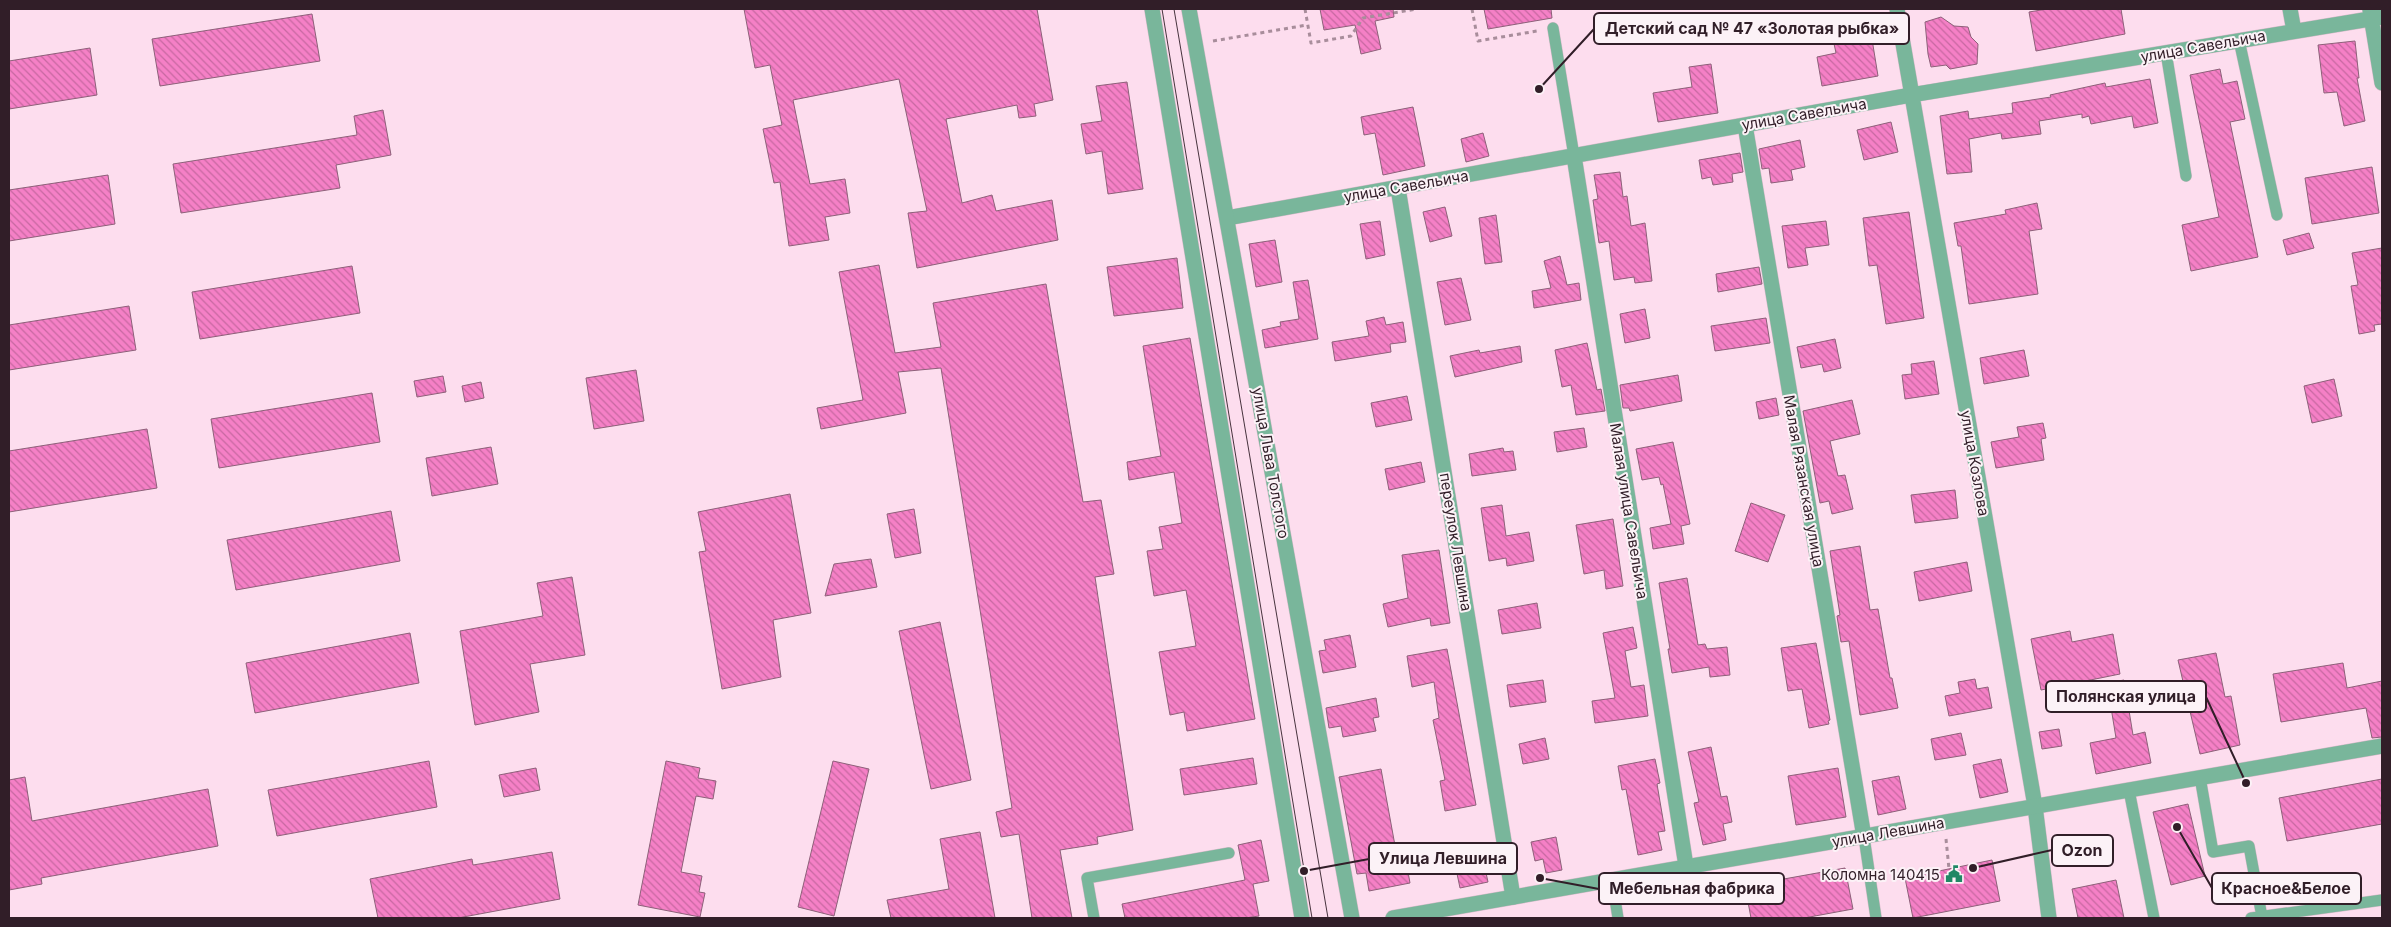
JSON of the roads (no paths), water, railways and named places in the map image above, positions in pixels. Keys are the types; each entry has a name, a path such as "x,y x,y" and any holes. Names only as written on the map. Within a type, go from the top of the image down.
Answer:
{"street":[{"path":"1152,9 1302,918"},
{"name":"улица Льва Толстого","path":"1189,9 1352,918"},
{"name":"улица Козлова","path":"1897,9 2035,806 2049,918"},
{"path":"2290,9 2294,31"},
{"path":"2374,15 2382,83"},
{"name":"улица Савельича","path":"1227,218 1912,95 2294,31 2374,15"},
{"name":"Малая Рязанская улица","path":"1745,125 1864,837"},
{"name":"Малая улица Савельича","path":"1574,156 1686,866"},
{"name":"переулок Левшина","path":"1398,188 1513,897"},
{"name":"улица Левшина","path":"1393,918 2382,746"}],"lane":[{"path":"1553,28 1574,156"},
{"path":"2239,40 2277,215"},
{"path":"2166,52 2186,176"},
{"path":"2200,777 2213,852 2249,846 2256,918 2382,900"},
{"path":"2129,790 2154,918"},
{"path":"1864,837 1876,918"},
{"path":"1094,918 1088,878 1229,853"},
{"path":"1612,880 1618,918"}],"tram line":[{"path":"1162,9 1312,918"},
{"path":"1174,9 1328,918"}],"place":[{"name":"Детский сад № 47 «Золотая рыбка»","path":"1539,89"},
{"name":"Полянская улица","path":"2246,783"},
{"name":"Красное&Белое","path":"2177,827"},
{"name":"Ozon","path":"1973,868"},
{"name":"Улица Левшина","path":"1304,871"},
{"name":"Коломна 140415","path":"1954,874"},
{"name":"Мебельная фабрика","path":"1540,878"}]}
